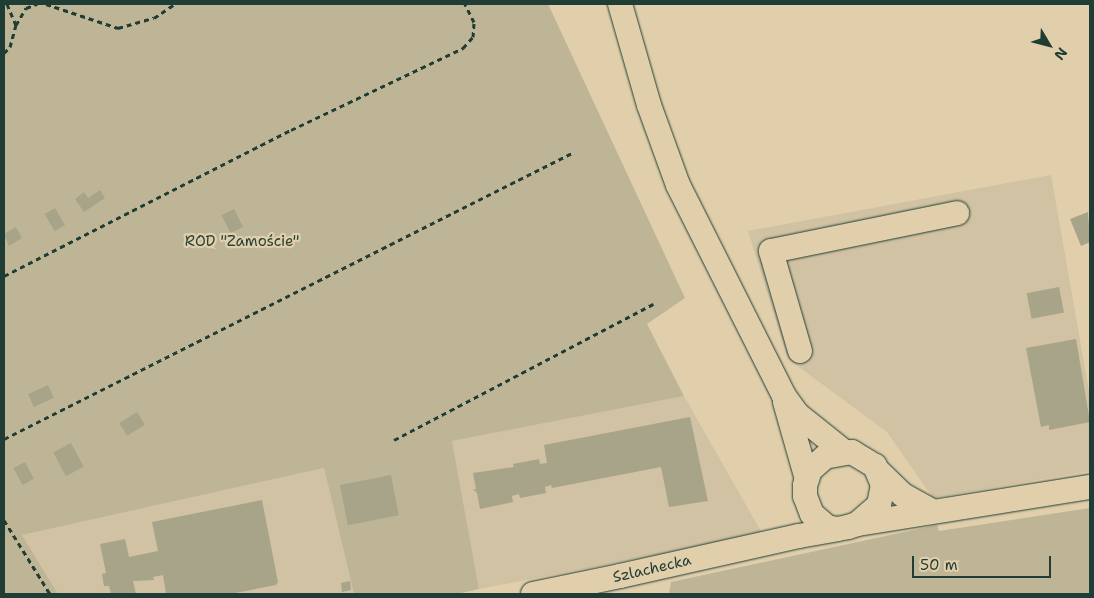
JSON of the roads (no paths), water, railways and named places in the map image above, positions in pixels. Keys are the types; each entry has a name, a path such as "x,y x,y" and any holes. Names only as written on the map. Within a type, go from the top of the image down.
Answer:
{"street":[{"path":"620,4 649,105 678,185 784,396 797,414 843,451 861,455 903,495 930,510"},
{"path":"800,350 771,251 957,213"},
{"path":"784,396 806,488 819,521 847,527 879,505 883,485 880,472"},
{"path":"772,542 794,519 817,462 843,451"},
{"name":"Szlachecka","path":"533,594 930,510 949,510 1090,487"}],"park label":[{"name":"ROD \"Zamoście\"","path":"242,242"}]}
